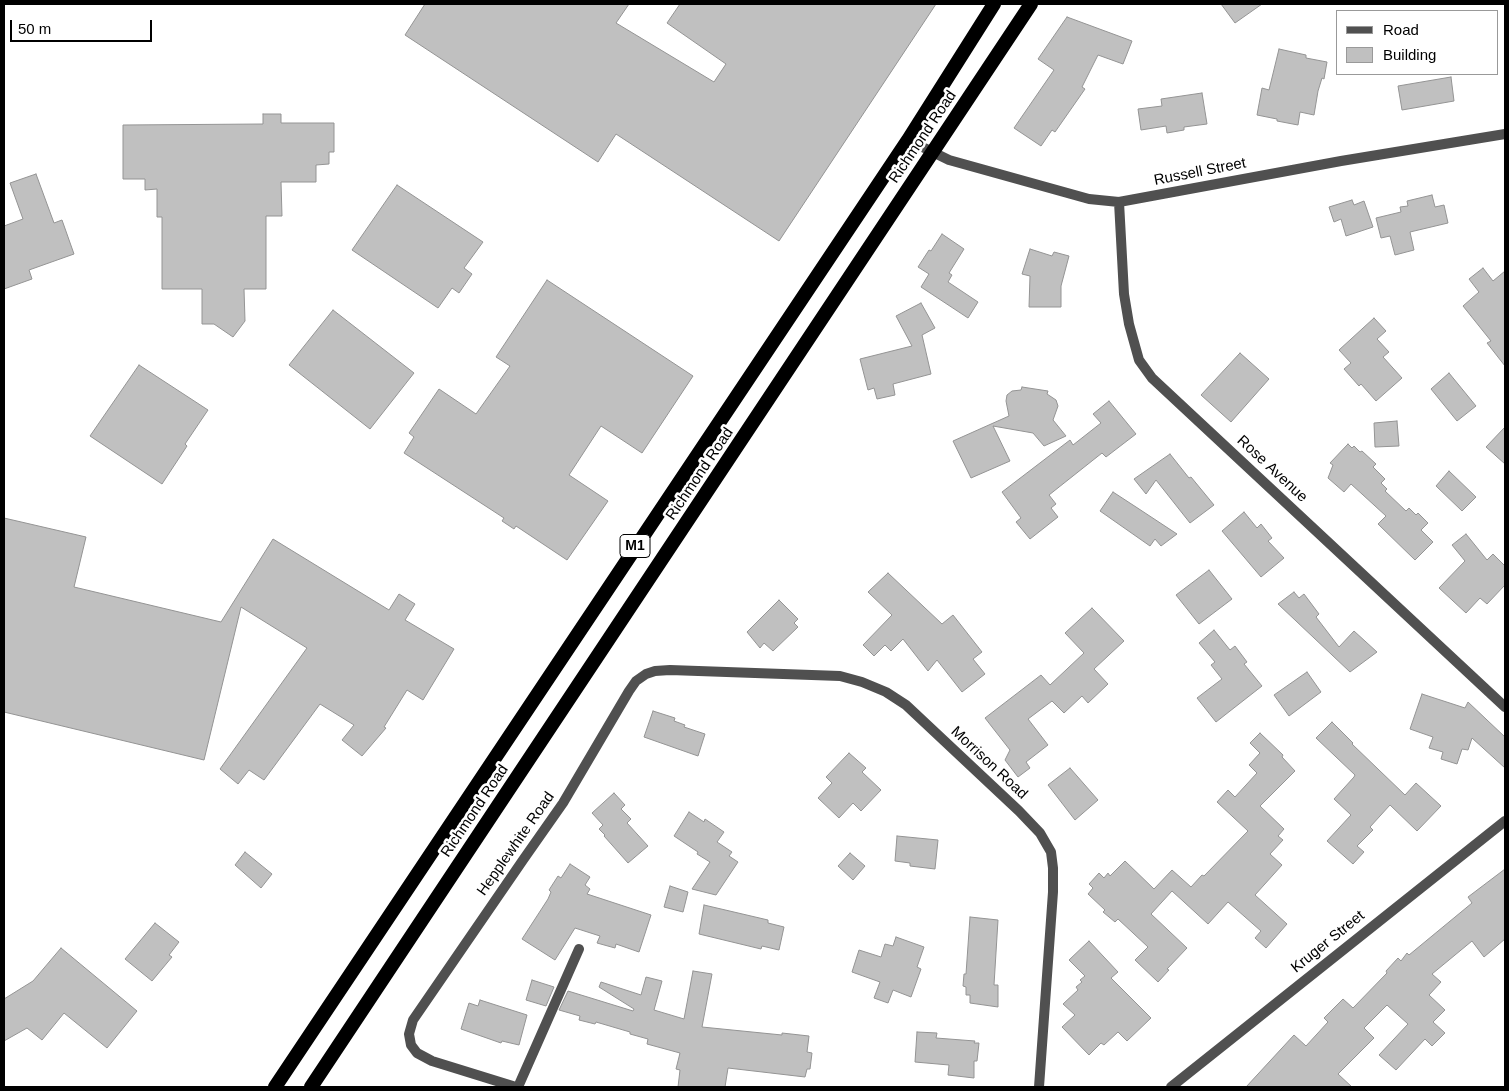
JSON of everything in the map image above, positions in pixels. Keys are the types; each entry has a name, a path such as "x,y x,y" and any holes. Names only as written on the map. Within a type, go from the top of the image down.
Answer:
{"highway":[{"name":"Richmond Road","path":"275,1087 908,140 994,4"},
{"name":"Richmond Road","path":"311,1087 1031,4"}],"street":[{"name":"Russell Street","path":"908,140 949,160 1089,200 1119,202 1341,161 1505,134"},
{"name":"Rose Avenue","path":"1119,202 1124,294 1129,324 1139,360 1152,378 1505,707"},
{"name":"Hepplewhite Road","path":"517,1087 432,1061 417,1053 411,1045 409,1034 414,1020 564,803 636,681 646,674 655,671 670,670"},
{"name":"Morrison Road","path":"670,670 840,676 862,682 886,692 906,705 1040,833 1051,852 1053,868 1039,1087"},
{"name":"Kruger Street","path":"1170,1087 1505,821"},
{"path":"517,1087 579,949"}],"building":[{"path":"425,4 629,4 616,23 714,82 726,64 667,23 680,4 936,4 779,241 616,134 598,162 405,35"},
{"path":"1221,4 1262,4 1235,23"},
{"path":"1067,17 1132,41 1123,64 1098,55 1082,87 1085,89 1055,132 1052,130 1041,146 1014,128 1054,70 1038,59"},
{"path":"1279,49 1306,55 1306,58 1327,62 1324,79 1322,78 1318,91 1314,115 1300,112 1298,125 1257,115 1262,88 1269,90"},
{"path":"1451,77 1454,101 1402,110 1398,86"},
{"path":"1202,93 1207,124 1184,127 1184,130 1167,133 1166,126 1141,130 1138,109 1162,106 1161,99"},
{"path":"263,114 281,114 281,123 334,123 334,152 329,152 329,164 316,165 316,182 281,182 282,216 266,216 266,289 244,289 245,321 233,337 214,324 202,324 202,289 162,289 162,217 157,217 157,189 145,190 145,179 123,179 123,125 263,124"},
{"path":"36,174 54,223 62,220 74,254 29,270 32,279 4,289 4,226 23,219 10,183"},
{"path":"397,185 483,242 464,268 472,274 459,293 452,288 438,308 352,250"},
{"path":"1432,195 1435,207 1444,205 1448,223 1410,232 1414,250 1395,255 1390,236 1381,238 1376,218 1401,212 1400,207 1408,206 1407,201"},
{"path":"1352,200 1354,205 1364,201 1373,227 1346,236 1341,219 1334,222 1329,207"},
{"path":"942,234 964,249 949,273 952,275 948,282 978,302 968,318 921,287 929,274 918,267"},
{"path":"1030,249 1052,256 1054,252 1069,256 1061,286 1061,307 1029,307 1030,276 1022,274"},
{"path":"1483,268 1493,281 1505,271 1505,366 1487,343 1491,341 1463,306 1479,292 1469,279"},
{"path":"547,280 693,376 642,453 601,426 569,475 608,501 567,560 516,526 514,529 502,521 504,518 404,453 414,437 409,433 439,389 476,414 510,366 496,357"},
{"path":"921,303 935,328 922,335 931,374 893,384 895,395 877,399 874,388 868,390 860,359 912,346 896,316"},
{"path":"333,310 414,373 370,429 289,365"},
{"path":"1374,318 1386,331 1377,339 1389,352 1383,357 1402,378 1376,401 1344,369 1351,363 1339,350"},
{"path":"1240,353 1269,379 1231,422 1201,395"},
{"path":"139,365 208,410 185,444 187,446 162,484 90,436"},
{"path":"1449,373 1476,406 1457,421 1431,389"},
{"path":"1022,387 1048,391 1047,394 1056,400 1058,406 1053,420 1066,436 1044,446 1033,433 993,426 1010,461 971,478 953,441 1009,416 1006,401 1007,395 1012,391 1021,390"},
{"path":"1109,401 1136,434 1106,457 1102,453 1049,495 1056,504 1051,508 1058,517 1030,539 1016,522 1021,518 1002,492 1070,440 1073,445 1101,423 1093,414"},
{"path":"1397,421 1399,446 1375,447 1374,423"},
{"path":"1505,427 1505,464 1486,447"},
{"path":"1348,444 1352,448 1354,446 1360,452 1362,451 1376,464 1373,467 1385,479 1381,483 1387,489 1385,491 1406,511 1409,508 1416,515 1418,513 1428,523 1421,530 1433,542 1415,560 1378,524 1386,516 1351,484 1344,492 1328,478 1333,465 1330,463"},
{"path":"1170,454 1214,505 1190,523 1156,480 1146,494 1134,479"},
{"path":"1449,471 1476,497 1462,511 1436,486"},
{"path":"1113,492 1177,534 1161,546 1155,539 1150,546 1100,511"},
{"path":"1244,512 1257,528 1261,524 1272,538 1268,541 1284,558 1261,577 1222,531"},
{"path":"4,518 86,537 74,587 221,622 273,539 389,610 399,594 415,604 405,620 454,649 423,700 407,690 384,727 386,728 362,756 342,740 354,725 320,704 264,780 249,770 238,784 220,769 307,648 241,607 204,760 4,712"},
{"path":"1466,534 1487,560 1493,554 1505,566 1505,585 1487,604 1480,598 1466,613 1439,588 1465,561 1452,545"},
{"path":"1209,570 1232,599 1199,624 1176,595"},
{"path":"888,573 942,624 953,615 982,652 973,659 985,674 962,692 937,660 928,671 903,639 891,651 885,645 874,656 863,645 892,615 868,592"},
{"path":"1294,592 1299,598 1304,594 1319,614 1316,617 1339,647 1354,631 1377,652 1350,672 1278,604"},
{"path":"779,600 798,619 794,623 798,627 773,651 764,643 760,648 747,632"},
{"path":"1092,608 1124,641 1094,669 1108,684 1088,703 1082,696 1064,713 1052,701 1028,719 1048,745 1026,762 1030,768 1018,777 1005,760 1010,750 985,718 1041,675 1050,685 1084,653 1065,633"},
{"path":"1214,630 1230,650 1235,646 1247,662 1244,664 1262,686 1216,722 1197,698 1222,679 1211,665 1215,662 1199,643"},
{"path":"1307,672 1321,692 1289,716 1274,695"},
{"path":"1422,694 1465,708 1468,702 1505,737 1505,768 1472,738 1468,750 1462,749 1457,764 1441,759 1443,752 1429,748 1433,737 1410,729"},
{"path":"653,711 675,718 674,721 685,725 684,727 705,734 698,756 644,737"},
{"path":"1332,722 1405,795 1416,783 1441,806 1417,831 1390,805 1370,827 1373,830 1357,846 1364,852 1353,864 1327,841 1351,815 1334,799 1355,775 1316,738"},
{"path":"1260,733 1283,755 1282,757 1295,771 1260,806 1284,829 1278,836 1283,840 1270,854 1282,865 1255,895 1287,924 1266,948 1255,938 1261,931 1228,902 1208,924 1172,891 1151,914 1187,948 1167,969 1169,970 1158,982 1135,960 1148,947 1118,919 1115,922 1103,912 1105,910 1088,894 1093,888 1089,884 1099,873 1104,878 1108,873 1110,876 1125,861 1154,889 1172,870 1191,887 1202,875 1204,876 1248,831 1217,802 1228,790 1235,797 1257,773 1249,765 1260,753 1250,743"},
{"path":"849,753 866,768 862,772 881,790 861,811 853,803 839,818 818,798 832,783 826,777"},
{"path":"1070,768 1098,800 1075,820 1048,785"},
{"path":"614,793 625,805 621,809 631,819 627,823 648,846 628,863 604,836 599,829 603,825 592,813"},
{"path":"689,812 704,822 705,819 724,832 717,842 732,852 729,856 738,862 716,895 692,889 710,862 674,836"},
{"path":"897,836 938,840 935,869 910,866 910,863 895,861"},
{"path":"245,852 272,874 261,888 235,865"},
{"path":"850,853 865,866 853,880 838,866"},
{"path":"570,864 590,877 585,885 590,889 587,894 651,915 639,952 616,944 615,948 597,943 600,936 575,928 555,960 522,939 548,899 551,892 549,890 558,876 561,878"},
{"path":"1505,869 1505,939 1484,957 1472,941 1432,974 1441,982 1429,995 1445,1010 1433,1022 1445,1033 1432,1046 1425,1039 1396,1070 1379,1055 1408,1024 1387,1005 1364,1028 1374,1038 1338,1074 1352,1087 1246,1087 1294,1035 1306,1046 1328,1022 1324,1018 1343,999 1353,1008 1387,973 1386,971 1398,958 1401,961 1407,953 1409,955 1472,903 1468,897"},
{"path":"670,886 688,892 683,912 664,907"},
{"path":"704,905 768,920 768,923 784,927 779,950 762,946 761,949 699,934"},
{"path":"970,917 998,920 994,985 998,985 998,1007 970,1003 970,995 966,995 966,987 963,986 964,974 966,974"},
{"path":"155,923 179,942 169,955 172,957 152,981 125,959"},
{"path":"896,937 924,947 917,967 921,969 911,997 893,990 888,1003 874,998 880,982 852,972 859,950 881,957 885,944 893,946"},
{"path":"1089,941 1118,972 1111,978 1151,1018 1127,1041 1118,1032 1104,1045 1101,1043 1089,1055 1062,1027 1075,1015 1063,1004 1078,990 1076,987 1085,976 1069,960"},
{"path":"61,948 137,1011 107,1048 64,1013 42,1040 27,1028 4,1041 4,999 33,981"},
{"path":"693,971 712,974 702,1027 809,1036 807,1052 812,1053 810,1069 807,1069 805,1077 728,1068 725,1087 678,1087 680,1070 676,1069 680,1053 647,1044 648,1039 630,1034 630,1032 596,1022 595,1024 579,1020 580,1016 559,1010 568,991 633,1011 634,1009 599,987 601,982 641,995 646,977 662,981 654,1010 684,1019"},
{"path":"532,980 554,987 546,1006 526,1000"},
{"path":"480,1000 527,1015 519,1045 502,1041 501,1043 461,1029 469,1003 478,1006"},
{"path":"917,1032 937,1033 936,1038 975,1041 974,1043 979,1043 977,1061 974,1061 974,1078 948,1075 949,1065 915,1062"}]}
